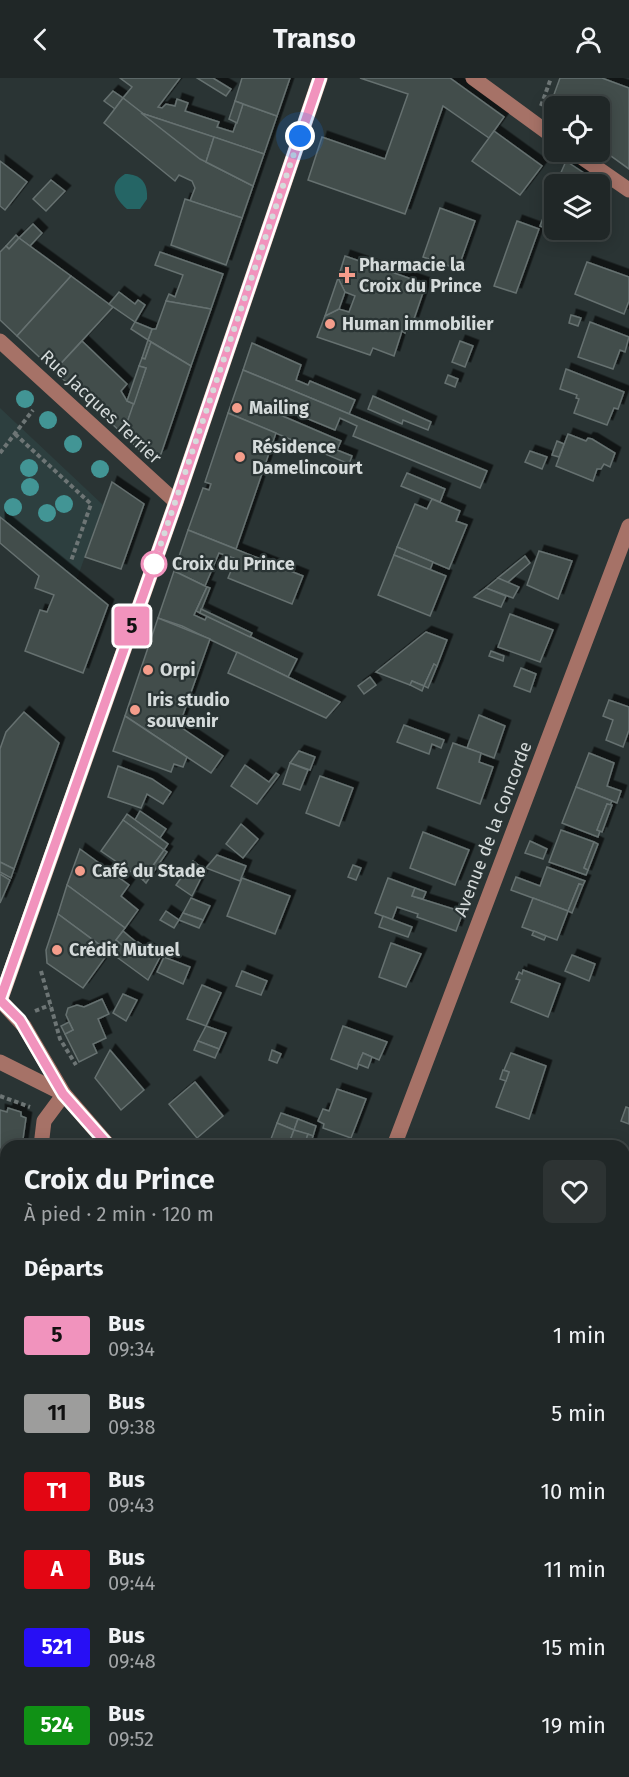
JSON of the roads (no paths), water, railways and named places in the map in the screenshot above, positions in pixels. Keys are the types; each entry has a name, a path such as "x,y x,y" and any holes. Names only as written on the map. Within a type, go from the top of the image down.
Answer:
{"main road":[{"path":"0,1000 176,502 320,78"}],"street":[{"path":"473,78 544,130"},
{"path":"588,162 629,190"},
{"name":"Rue Jacques Terrier","path":"0,340 176,502"},
{"name":"Avenue de la Concorde","path":"396,1140 629,526"},
{"path":"0,1000 20,1020 63,1094 104,1140"},
{"path":"0,1062 63,1094"},
{"path":"42,1140 44,1121 63,1094"}],"place":[{"name":"Pharmacie la Croix du Prince","path":"347,275"},
{"name":"Human immobilier","path":"330,324"},
{"name":"Mailing","path":"237,408"},
{"name":"Résidence Damelincourt","path":"240,457"},
{"name":"Croix du Prince","path":"154,564"},
{"name":"Orpi","path":"148,670"},
{"name":"Iris studio souvenir","path":"135,710"},
{"name":"Café du Stade","path":"80,871"},
{"name":"Crédit Mutuel","path":"57,950"}]}
